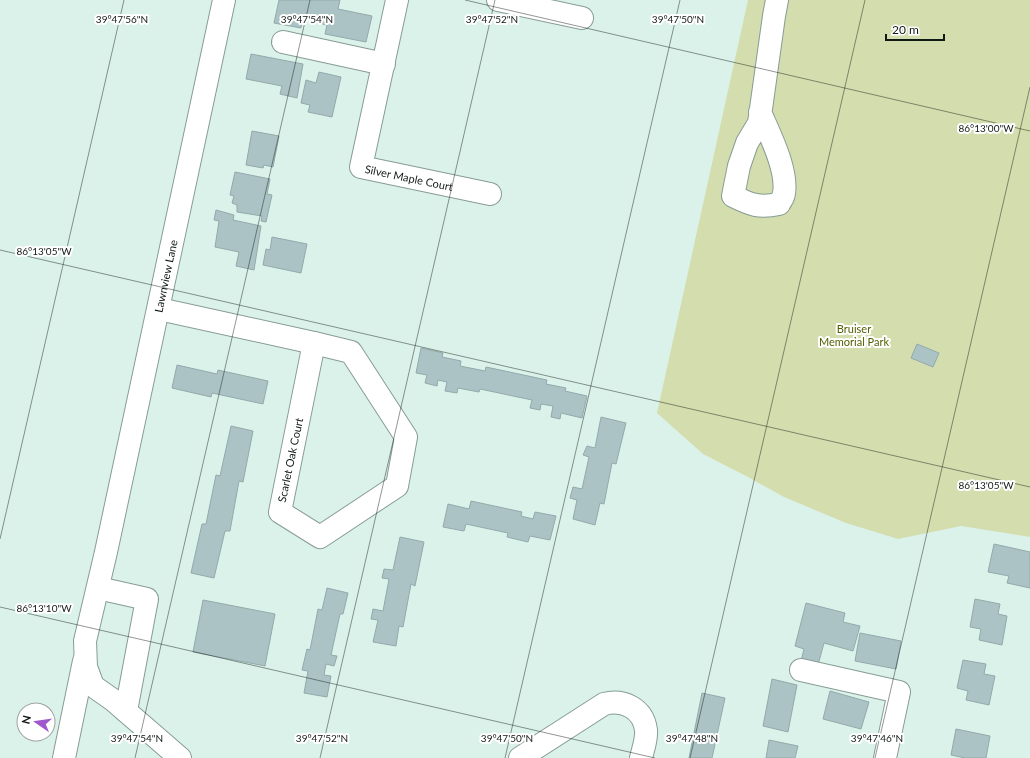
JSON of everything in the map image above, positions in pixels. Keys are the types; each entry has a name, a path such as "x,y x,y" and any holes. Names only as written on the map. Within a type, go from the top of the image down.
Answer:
{"street":[{"name":"Lawnview Lane","path":"85,655 85,641 159,309 224,0"},
{"name":"Silver Maple Court","path":"397,0 361,167 490,194"},
{"path":"498,0 582,18"},
{"path":"760,112 777,0"},
{"path":"283,42 384,64"},
{"name":"Scarlet Oak Court","path":"159,309 314,343 351,352 406,437 398,486 320,537 280,512 314,343"},
{"path":"98,588 147,599 126,711"},
{"path":"85,655 86,668 93,686 126,711 180,758"},
{"path":"64,758 85,655"},
{"path":"801,670 899,692 885,758"},
{"path":"520,758 604,704 612,702 628,704 640,714 646,729 641,758"}],"green space":[{"name":"Bruiser Memorial Park","path":"748,0 1030,0 1030,537 961,526 898,539 846,523 784,497 703,454 657,413"}],"building":[{"path":"279,0 340,0 338,9 372,16 366,42 325,34 327,25 318,23 319,19 303,16 301,28 274,23"},
{"path":"251,54 303,64 297,98 280,94 282,86 246,79"},
{"path":"319,72 341,77 332,117 308,112 310,105 301,103 306,80 316,83"},
{"path":"252,131 279,136 273,167 264,165 263,168 246,165"},
{"path":"235,172 270,179 267,194 272,195 266,222 261,221 262,216 237,212 237,205 232,203 234,196 230,195"},
{"path":"216,210 234,215 233,220 261,226 254,270 236,266 239,252 215,247 219,221 214,220"},
{"path":"272,237 307,244 301,273 263,265 266,249 270,250"},
{"path":"917,344 939,353 933,367 911,358"},
{"path":"421,348 443,353 442,357 461,361 460,366 485,371 486,367 547,380 546,384 566,388 565,391 587,396 582,418 561,413 560,419 551,417 553,406 541,404 540,410 530,408 532,400 480,389 479,392 458,388 457,393 445,391 447,382 438,380 437,386 425,383 427,375 416,373"},
{"path":"177,365 217,374 218,370 268,381 263,404 212,393 211,397 172,388"},
{"path":"601,417 626,423 616,464 612,463 604,504 600,503 595,525 573,519 577,500 570,498 573,487 582,489 589,457 583,455 587,446 595,448"},
{"path":"231,426 253,431 243,482 239,481 230,531 225,531 214,578 191,573 202,524 206,524 216,475 220,476"},
{"path":"471,501 522,512 521,516 533,519 535,512 556,516 550,540 530,536 528,542 507,537 508,533 466,524 464,531 443,527 448,504 469,509"},
{"path":"400,537 424,542 415,586 411,584 403,627 399,626 396,646 373,642 378,620 371,619 373,609 383,611 389,579 382,578 384,569 393,570"},
{"path":"994,544 1030,552 1030,588 1007,583 1009,576 988,572"},
{"path":"327,588 348,593 343,614 340,614 331,655 337,656 334,666 326,664 324,675 331,676 327,697 304,693 308,671 302,670 307,649 310,650 318,609 322,610"},
{"path":"975,599 1000,604 998,614 1007,616 1002,645 979,640 981,629 970,627"},
{"path":"203,600 275,614 265,666 193,652"},
{"path":"806,603 845,613 843,622 860,626 853,651 824,643 818,665 801,661 804,649 795,646"},
{"path":"860,633 901,641 896,669 855,661"},
{"path":"963,660 986,664 984,674 995,676 989,705 966,700 968,691 957,688"},
{"path":"772,679 797,685 788,732 763,726"},
{"path":"830,691 869,702 861,729 823,719"},
{"path":"702,693 725,698 712,758 689,758"},
{"path":"956,729 990,736 986,758 965,758 951,755"},
{"path":"769,740 798,746 795,758 766,758"}]}
